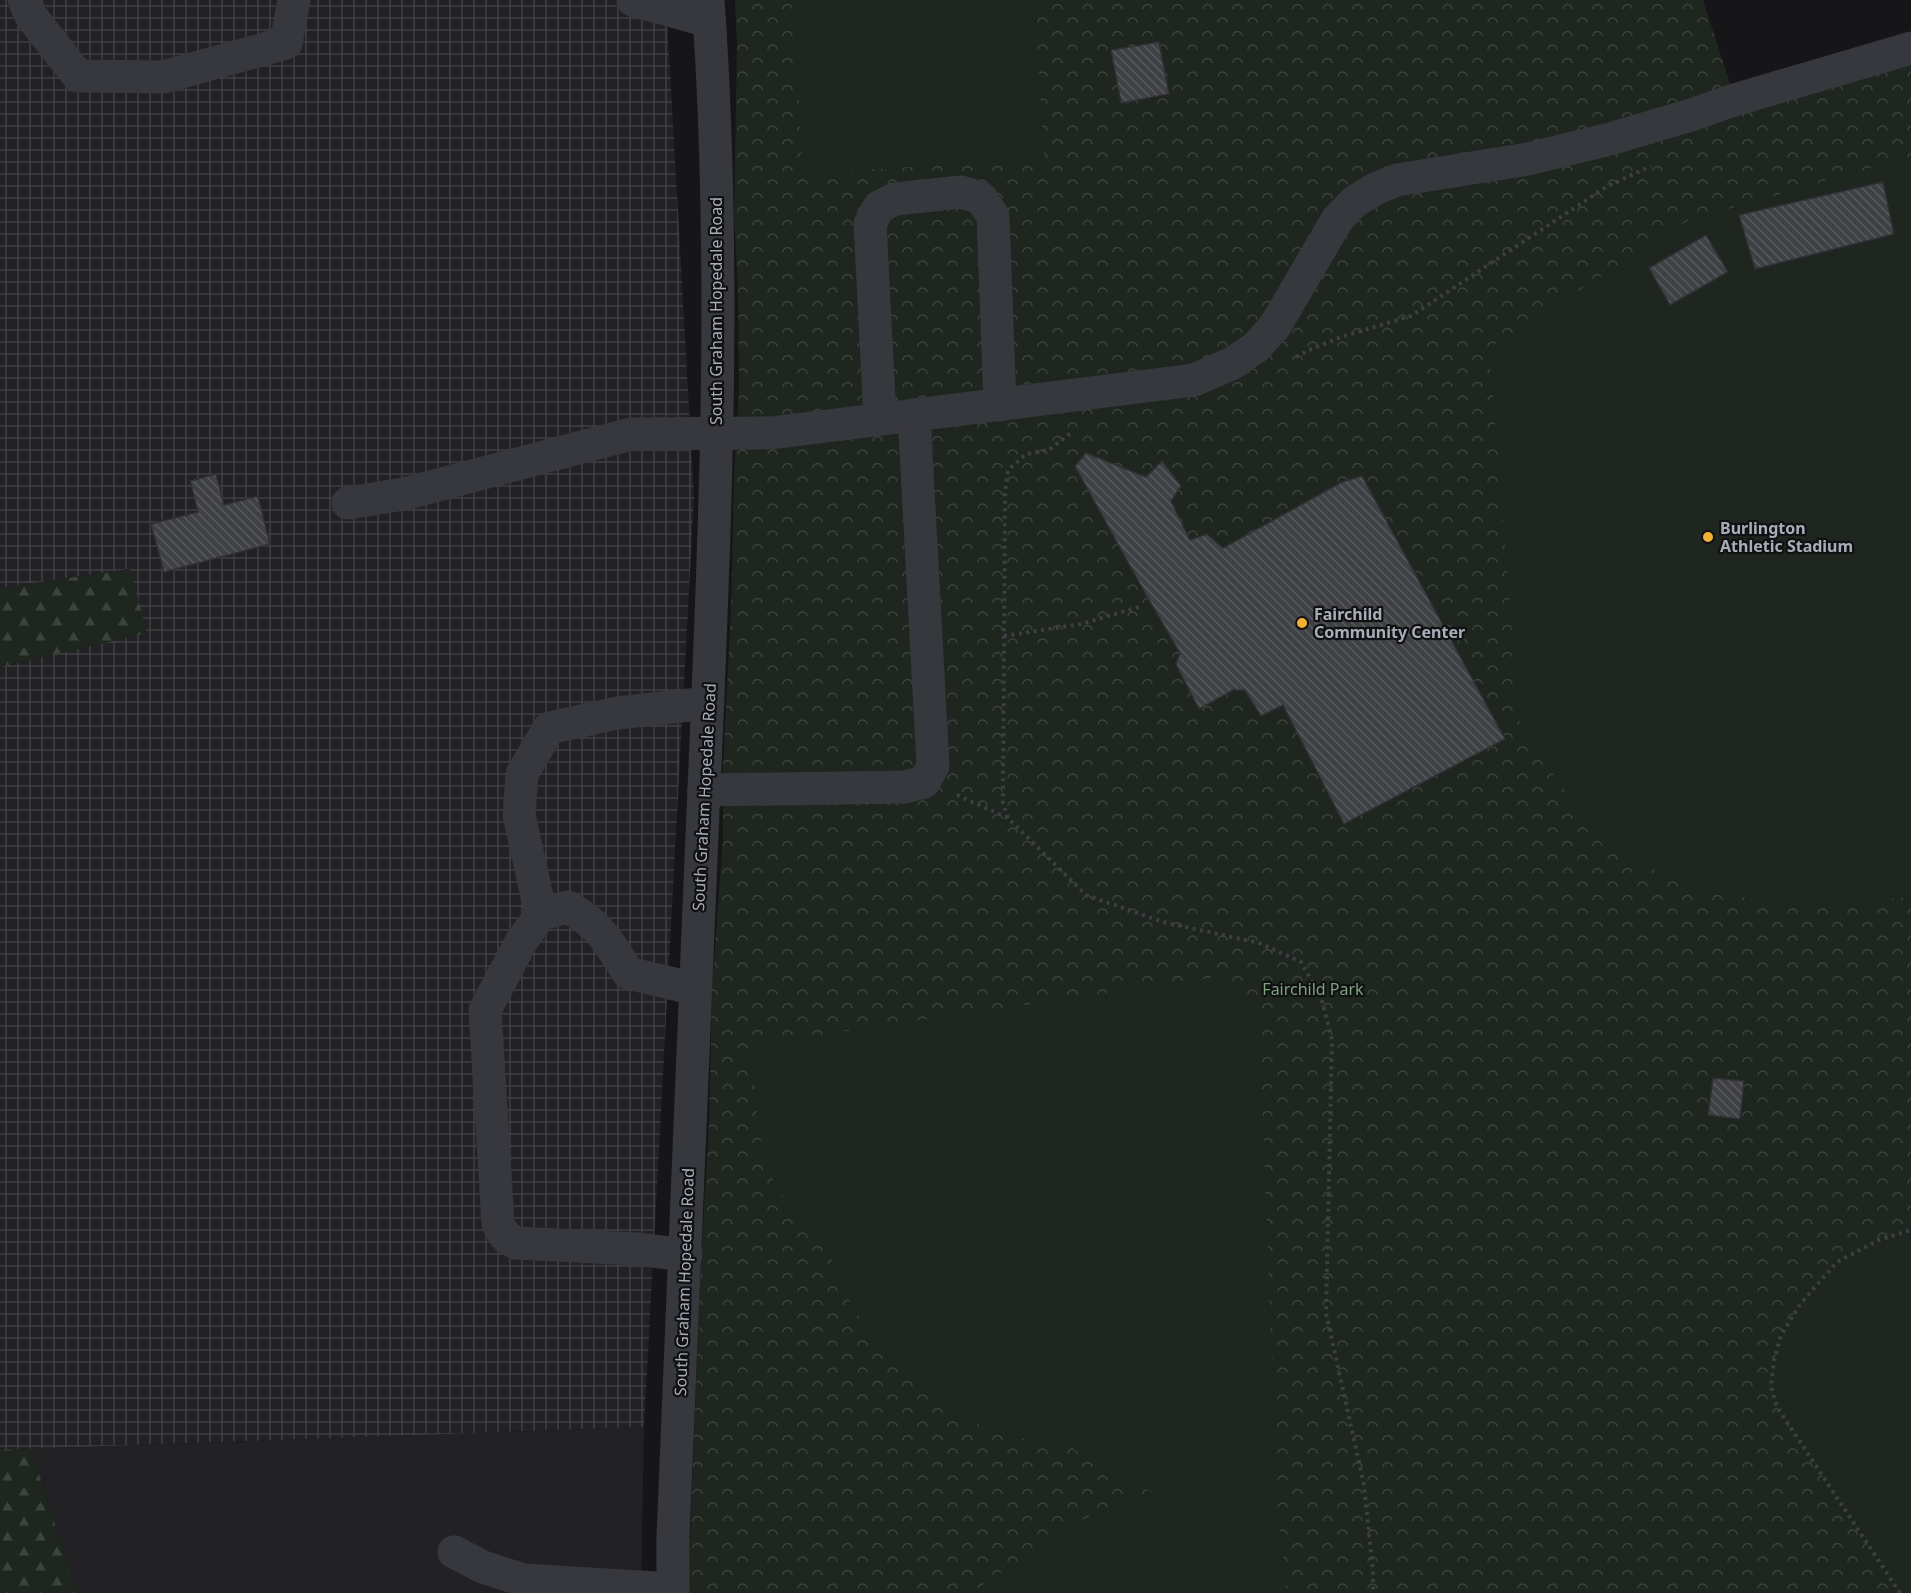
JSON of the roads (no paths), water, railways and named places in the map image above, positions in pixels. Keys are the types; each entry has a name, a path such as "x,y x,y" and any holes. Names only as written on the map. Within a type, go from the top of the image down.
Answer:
{"street":[{"path":"24,0 31,16 78,76 152,77 163,77 286,43 294,0"},
{"path":"633,0 708,11"},
{"name":"South Graham Hopedale Road","path":"673,1591 673,1537 708,703 716,433 719,296 717,183 708,11"},
{"path":"348,503 404,494 631,434 771,433 1194,380 1233,363 1256,347 1275,326 1336,220 1354,202 1375,189 1397,180 1528,159 1610,139 1911,48"},
{"path":"880,418 870,224 879,207 895,199 961,192 981,198 993,216 1000,405"},
{"path":"704,790 906,787 924,782 933,766 914,415"},
{"path":"540,914 519,815 522,774 549,728 617,713 708,703"},
{"path":"686,1255 636,1249 516,1243 505,1236 498,1224 485,1010 520,942 540,914 568,907 585,916 607,937 628,973 695,989"},
{"path":"454,1552 483,1567 523,1580 673,1591"}],"place":[{"name":"Burlington Athletic Stadium","path":"1708,537"},
{"name":"Fairchild Community Center","path":"1302,623"}],"park label":[{"name":"Fairchild Park","path":"1313,989"}]}
